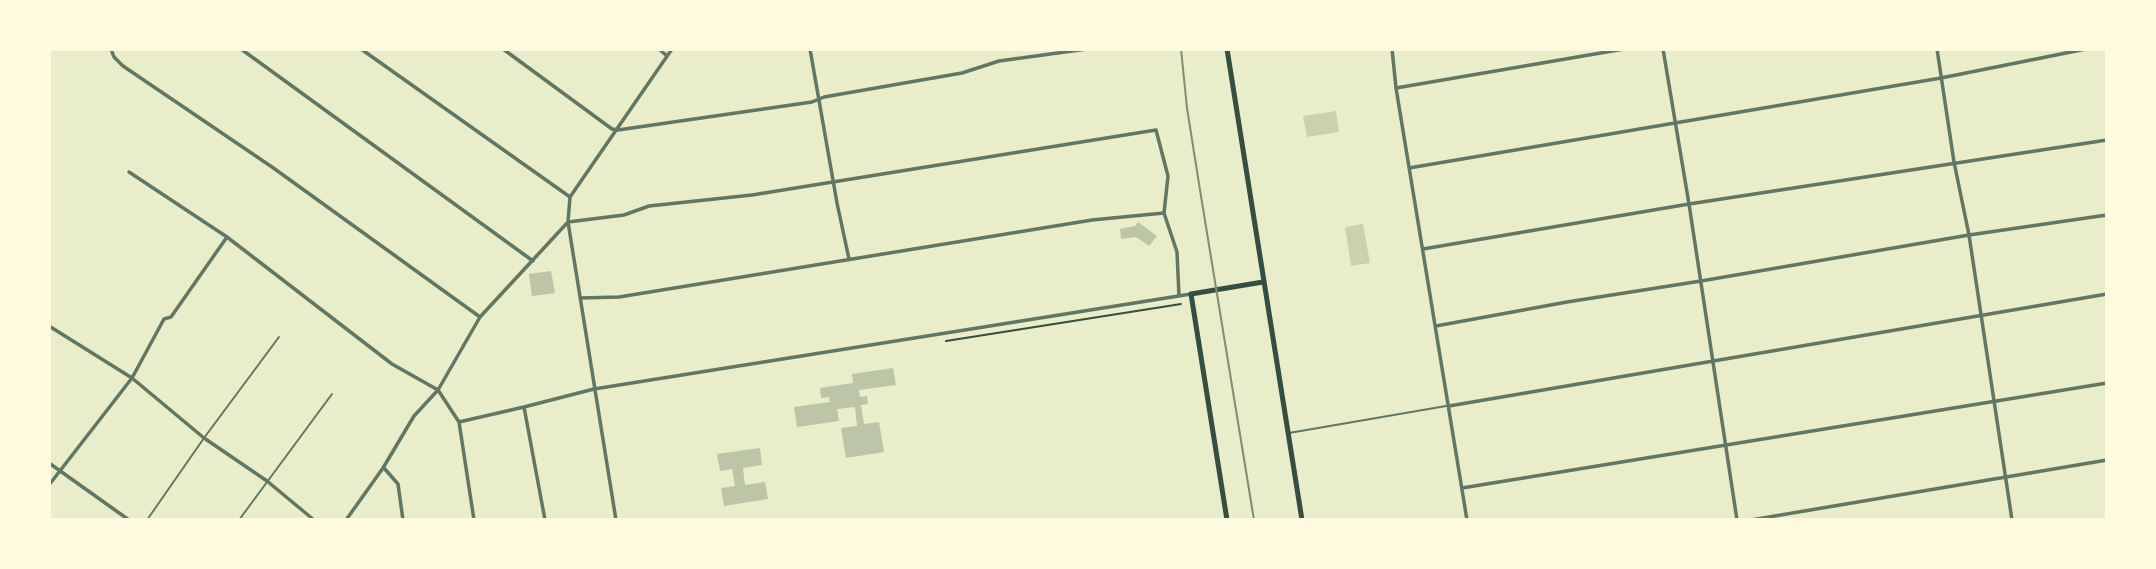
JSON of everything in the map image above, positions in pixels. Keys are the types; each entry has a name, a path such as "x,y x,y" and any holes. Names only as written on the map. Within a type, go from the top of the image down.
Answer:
{"main road":[{"path":"1227,49 1302,520"},
{"path":"1227,520 1191,294 1263,282"}],"street":[{"path":"111,49 114,57 123,66 272,167 481,317"},
{"path":"241,49 533,261"},
{"path":"361,49 570,197"},
{"path":"503,49 612,129 618,130 812,102 818,98 962,73 999,61 1087,49"},
{"path":"659,49 667,56"},
{"path":"616,520 568,222 570,197 672,49"},
{"path":"810,49 849,259"},
{"path":"1392,49 1409,169 1468,520"},
{"path":"1396,88 1623,49"},
{"path":"1663,49 1737,520"},
{"path":"1937,49 1954,162 1969,235 2012,520"},
{"path":"1409,169 1941,78 2086,49"},
{"path":"346,520 383,468 414,416 438,390 481,317 568,222 624,215 649,206 752,195 1156,130 1168,176 1164,213 1177,252 1179,296"},
{"path":"1423,249 1689,204 2107,140"},
{"path":"129,172 227,237 392,364 438,390 458,422 474,520"},
{"path":"582,299 619,297 1092,220 1164,213"},
{"path":"1436,326 1969,235 2107,215"},
{"path":"49,485 132,378 164,319 171,317 227,237"},
{"path":"458,422 594,389 1191,294"},
{"path":"1449,406 2107,294"},
{"path":"49,327 132,378 204,438 267,481 314,520"},
{"path":"1462,488 2107,383"},
{"path":"524,407 545,520"},
{"path":"1751,520 2107,460"},
{"path":"49,463 129,520"},
{"path":"383,468 398,484 403,520"}],"lane":[{"path":"147,520 279,337"},
{"path":"239,520 332,394"},
{"path":"1288,433 1449,406"}],"path":[{"path":"946,341 1181,304"}],"green space":[{"path":"1336,111 1339,132 1307,137 1303,116"},
{"path":"1363,224 1370,263 1351,266 1345,227"}],"building":[{"path":"1138,222 1157,236 1149,246 1136,237 1121,239 1120,229 1135,226"},
{"path":"551,271 555,293 532,296 529,274"},
{"path":"893,368 896,385 859,390 860,397 867,396 868,404 861,405 864,424 879,422 884,452 846,458 841,428 857,426 855,407 837,409 839,421 797,427 794,407 830,402 829,397 821,398 820,388 853,383 852,374"},
{"path":"760,448 762,465 743,468 745,485 765,482 768,499 724,506 721,488 735,486 732,469 720,471 717,454"}],"tram line":[{"path":"1181,49 1187,108 1254,520"}]}
